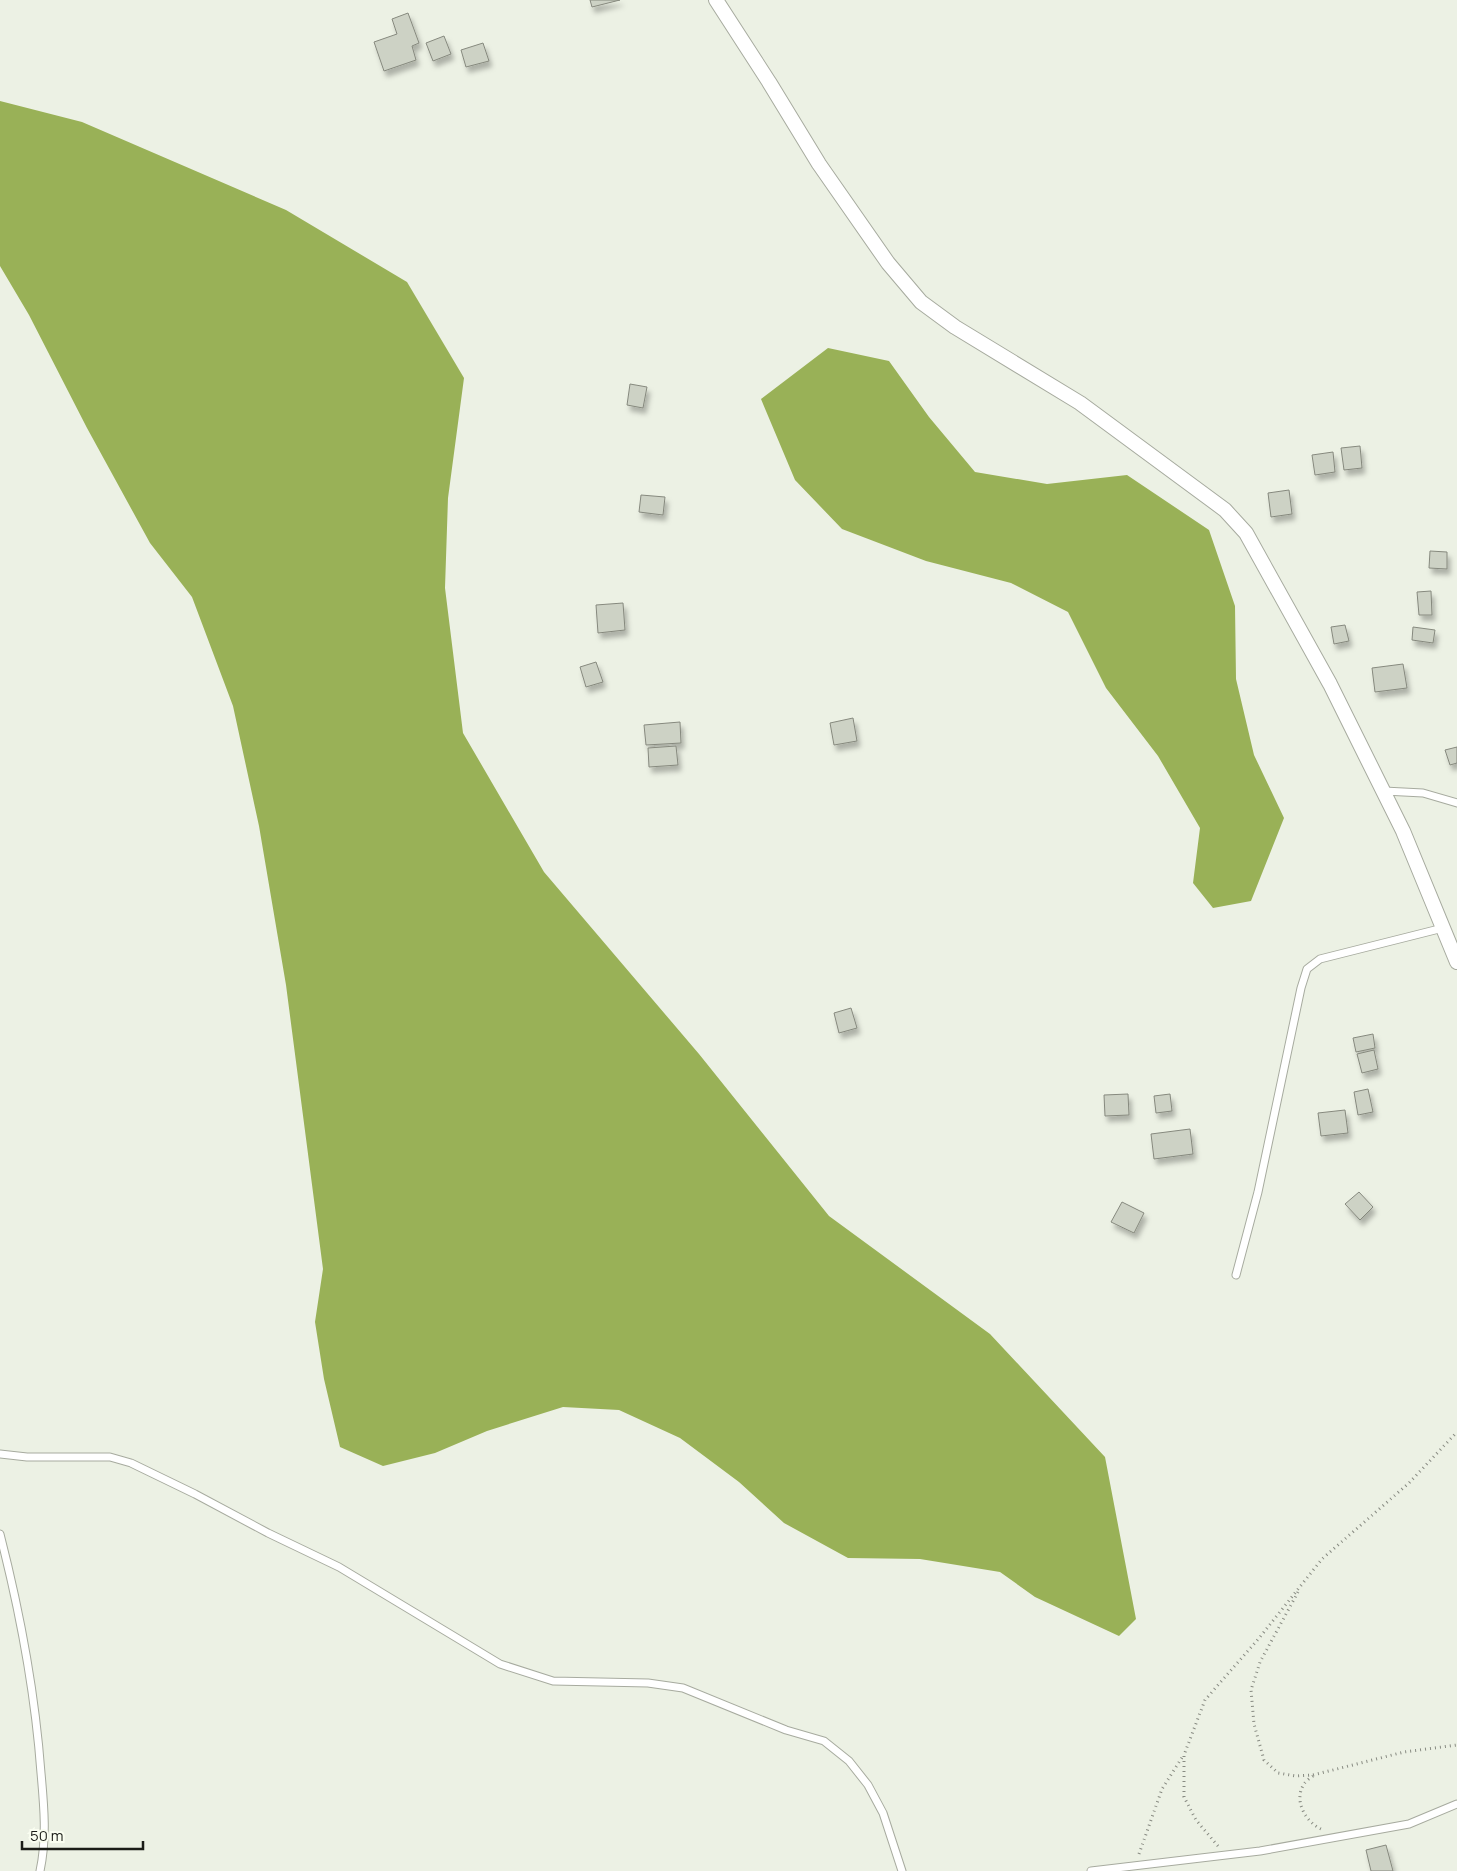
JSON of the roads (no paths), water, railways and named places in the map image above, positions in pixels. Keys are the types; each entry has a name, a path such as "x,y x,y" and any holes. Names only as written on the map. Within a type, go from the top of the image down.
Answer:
{"street":[{"path":"716,0 819,164 888,262 921,302 955,326 1080,403 1225,510 1246,533 1330,684 1384,791 1403,831 1457,962"}],"lane":[{"path":"1384,791 1422,793 1457,803"},
{"path":"1236,1275 1258,1192 1301,988 1307,969 1320,959 1443,928"},
{"path":"0,1454 27,1457 110,1457 131,1463 340,1568 500,1664 553,1681 648,1683 682,1688 786,1730 824,1741 849,1761 868,1784 883,1813 902,1871"},
{"path":"0,1534 15,1592 35,1708 45,1838 40,1871"},
{"path":"1091,1871 1260,1851 1408,1824 1457,1804"}]}
